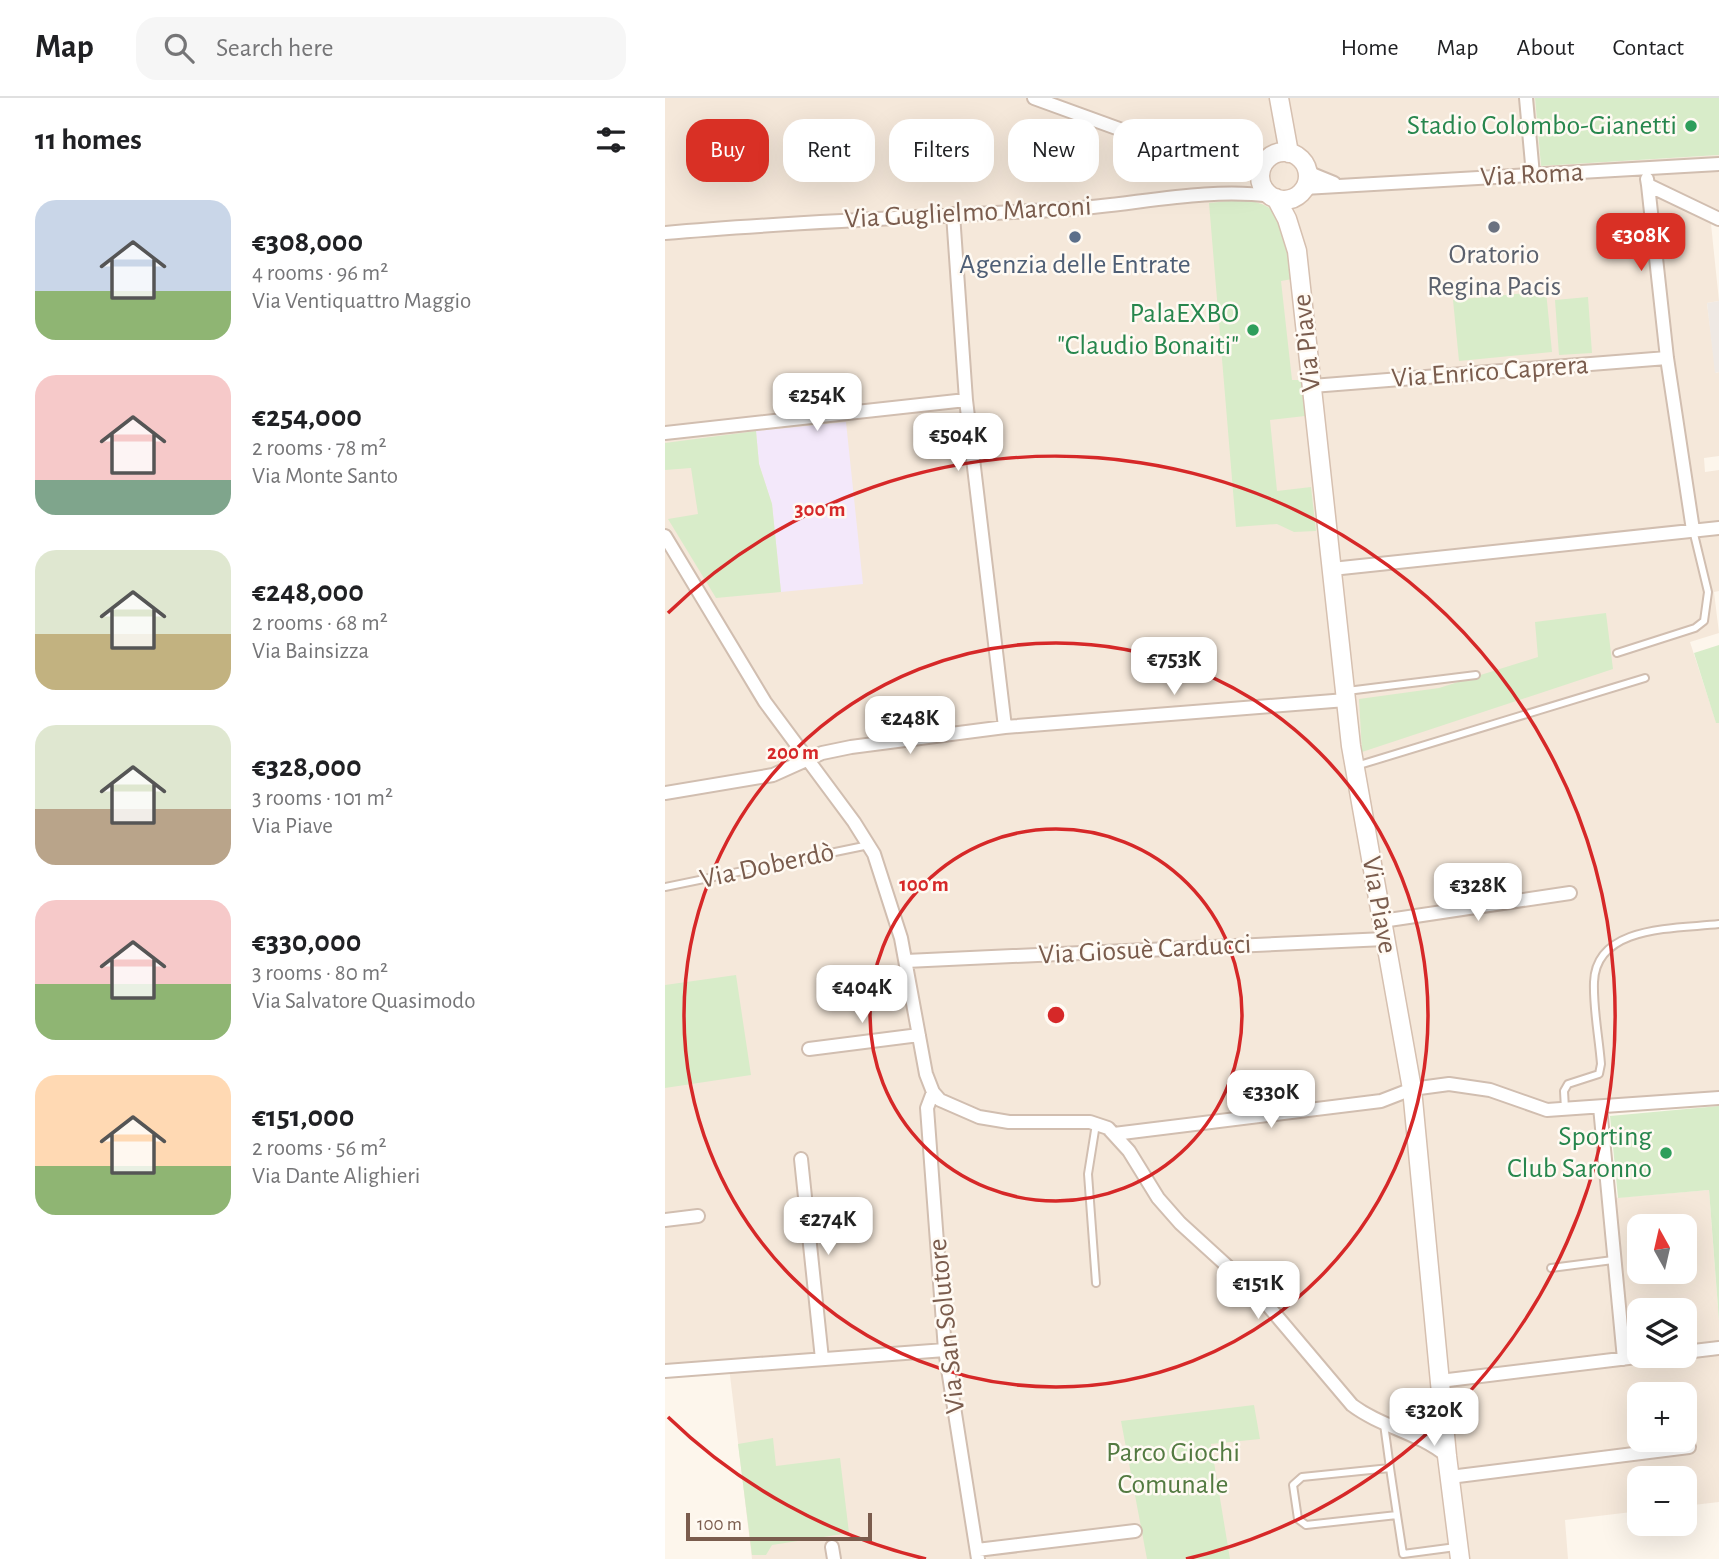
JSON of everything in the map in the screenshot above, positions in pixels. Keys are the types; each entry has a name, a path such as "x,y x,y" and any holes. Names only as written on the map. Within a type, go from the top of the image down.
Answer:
{"street":[{"path":"1034,98 1113,127"},
{"path":"1278,98 1282,153"},
{"path":"1527,98 1532,175"},
{"path":"1263,167 1282,153"},
{"path":"1261,182 1273,197 1286,200 1303,185 1298,157 1282,153"},
{"name":"Via Roma","path":"1303,185 1345,186 1719,164"},
{"path":"1646,168 1667,358 1693,530"},
{"name":"Via Piave","path":"1297,251 1303,185"},
{"path":"1648,185 1719,219"},
{"name":"Via Guglielmo Marconi","path":"665,233 798,221 1072,209 1214,196 1273,197"},
{"name":"Via Piave","path":"1273,197 1287,219 1297,251 1354,767 1412,1089 1447,1456 1459,1553"},
{"path":"953,214 966,400 1005,727"},
{"name":"Via Enrico Caprera","path":"1312,386 1667,358"},
{"path":"665,433 966,400"},
{"path":"1332,569 1719,528"},
{"path":"665,536 765,702 806,762 869,845 887,890 906,961 926,1074 933,1092 950,1105 992,1120 1096,1123 1114,1134 1158,1198 1180,1223 1259,1295 1352,1405 1367,1416 1414,1434 1447,1456"},
{"path":"665,793 773,775 822,753 851,747 1005,727 1346,696"},
{"name":"Via Giosuè Carducci","path":"906,961 1383,930 1570,893"},
{"path":"809,1049 919,1035"},
{"path":"1114,1134 1381,1101 1412,1089 1465,1084 1490,1090 1534,1108 1565,1109 1719,1098"},
{"name":"Via San Solutore","path":"933,1092 927,1108 945,1350 978,1555"},
{"path":"1600,1107 1624,1359"},
{"path":"801,1159 822,1359"},
{"path":"665,1220 698,1216"},
{"path":"1697,1351 1719,1348"},
{"path":"665,1371 945,1350"},
{"path":"1440,1381 1627,1359"},
{"path":"1414,1434 1444,1426"},
{"path":"1450,1477 1649,1452"},
{"path":"978,1555 1135,1531"}],"lane":[{"path":"1616,653 1695,628 1704,621 1708,593 1693,530"},
{"path":"1346,696 1476,676"},
{"path":"1354,767 1645,678"},
{"name":"Via Doberdò","path":"665,887 869,845"},
{"path":"1565,1109 1564,1091 1568,1084 1599,1074 1601,1064 1594,981 1597,965 1609,950 1623,939 1636,934 1719,924"},
{"path":"1096,1123 1088,1174 1096,1283"},
{"path":"1551,1268 1613,1260"},
{"path":"1383,1421 1403,1554 1459,1553"},
{"path":"1390,1468 1302,1477 1293,1485 1298,1519 1306,1525 1397,1515"}],"shaded area":[{"path":"665,98 1535,98 1541,166 1719,155 1719,227 1711,224 1719,301 1707,303 1716,373 1719,372 1719,456 1704,458 1705,472 1719,470 1719,591 1714,592 1719,633 1690,642 1716,722 1719,723 1719,1092 1594,1103 1601,1199 1709,1190 1719,1321 1719,1502 1697,1505 1697,1466 1627,1466 1627,1513 1565,1520 1568,1559 752,1559 729,1367 665,1371"},
{"path":"1719,301 1719,372 1715,373 1707,303"},
{"path":"846,422 863,584 781,592 772,504 759,464 756,431"}],"green space":[{"path":"1535,98 1719,98 1719,155 1541,166"},
{"name":"PalaEXBO \"Claudio Bonaiti\"","path":"1239,200 1269,207 1278,215 1287,237 1292,279 1281,281 1292,380 1301,380 1305,416 1270,420 1277,491 1311,487 1316,531 1294,532 1277,524 1236,527 1209,203"},
{"path":"1546,291 1552,352 1459,361 1453,300"},
{"path":"1588,297 1592,353 1559,355 1555,300"},
{"path":"756,431 759,464 772,504 781,592 716,598 668,519 698,514 691,468 665,470 665,443"},
{"path":"1606,613 1613,669 1362,752 1359,699 1439,688 1538,657 1535,622"},
{"path":"1719,645 1719,723 1716,723 1694,653"},
{"path":"736,975 751,1075 665,1088 665,985"},
{"name":"Sporting Club Saronno","path":"1719,1106 1719,1321 1709,1190 1618,1198 1610,1116"},
{"name":"Parco Giochi Comunale","path":"1254,1405 1260,1439 1211,1444 1230,1559 1147,1559 1121,1421"},
{"path":"773,1438 776,1466 840,1458 849,1533 772,1545 766,1555 752,1555 738,1444"}],"place":[{"name":"Stadio Colombo-Gianetti","path":"1691,126"},
{"name":"Oratorio Regina Pacis","path":"1494,227"},
{"name":"Agenzia delle Entrate","path":"1075,237"},
{"name":"PalaEXBO \"Claudio Bonaiti\"","path":"1253,330"},
{"name":"Sporting Club Saronno","path":"1666,1153"}]}
